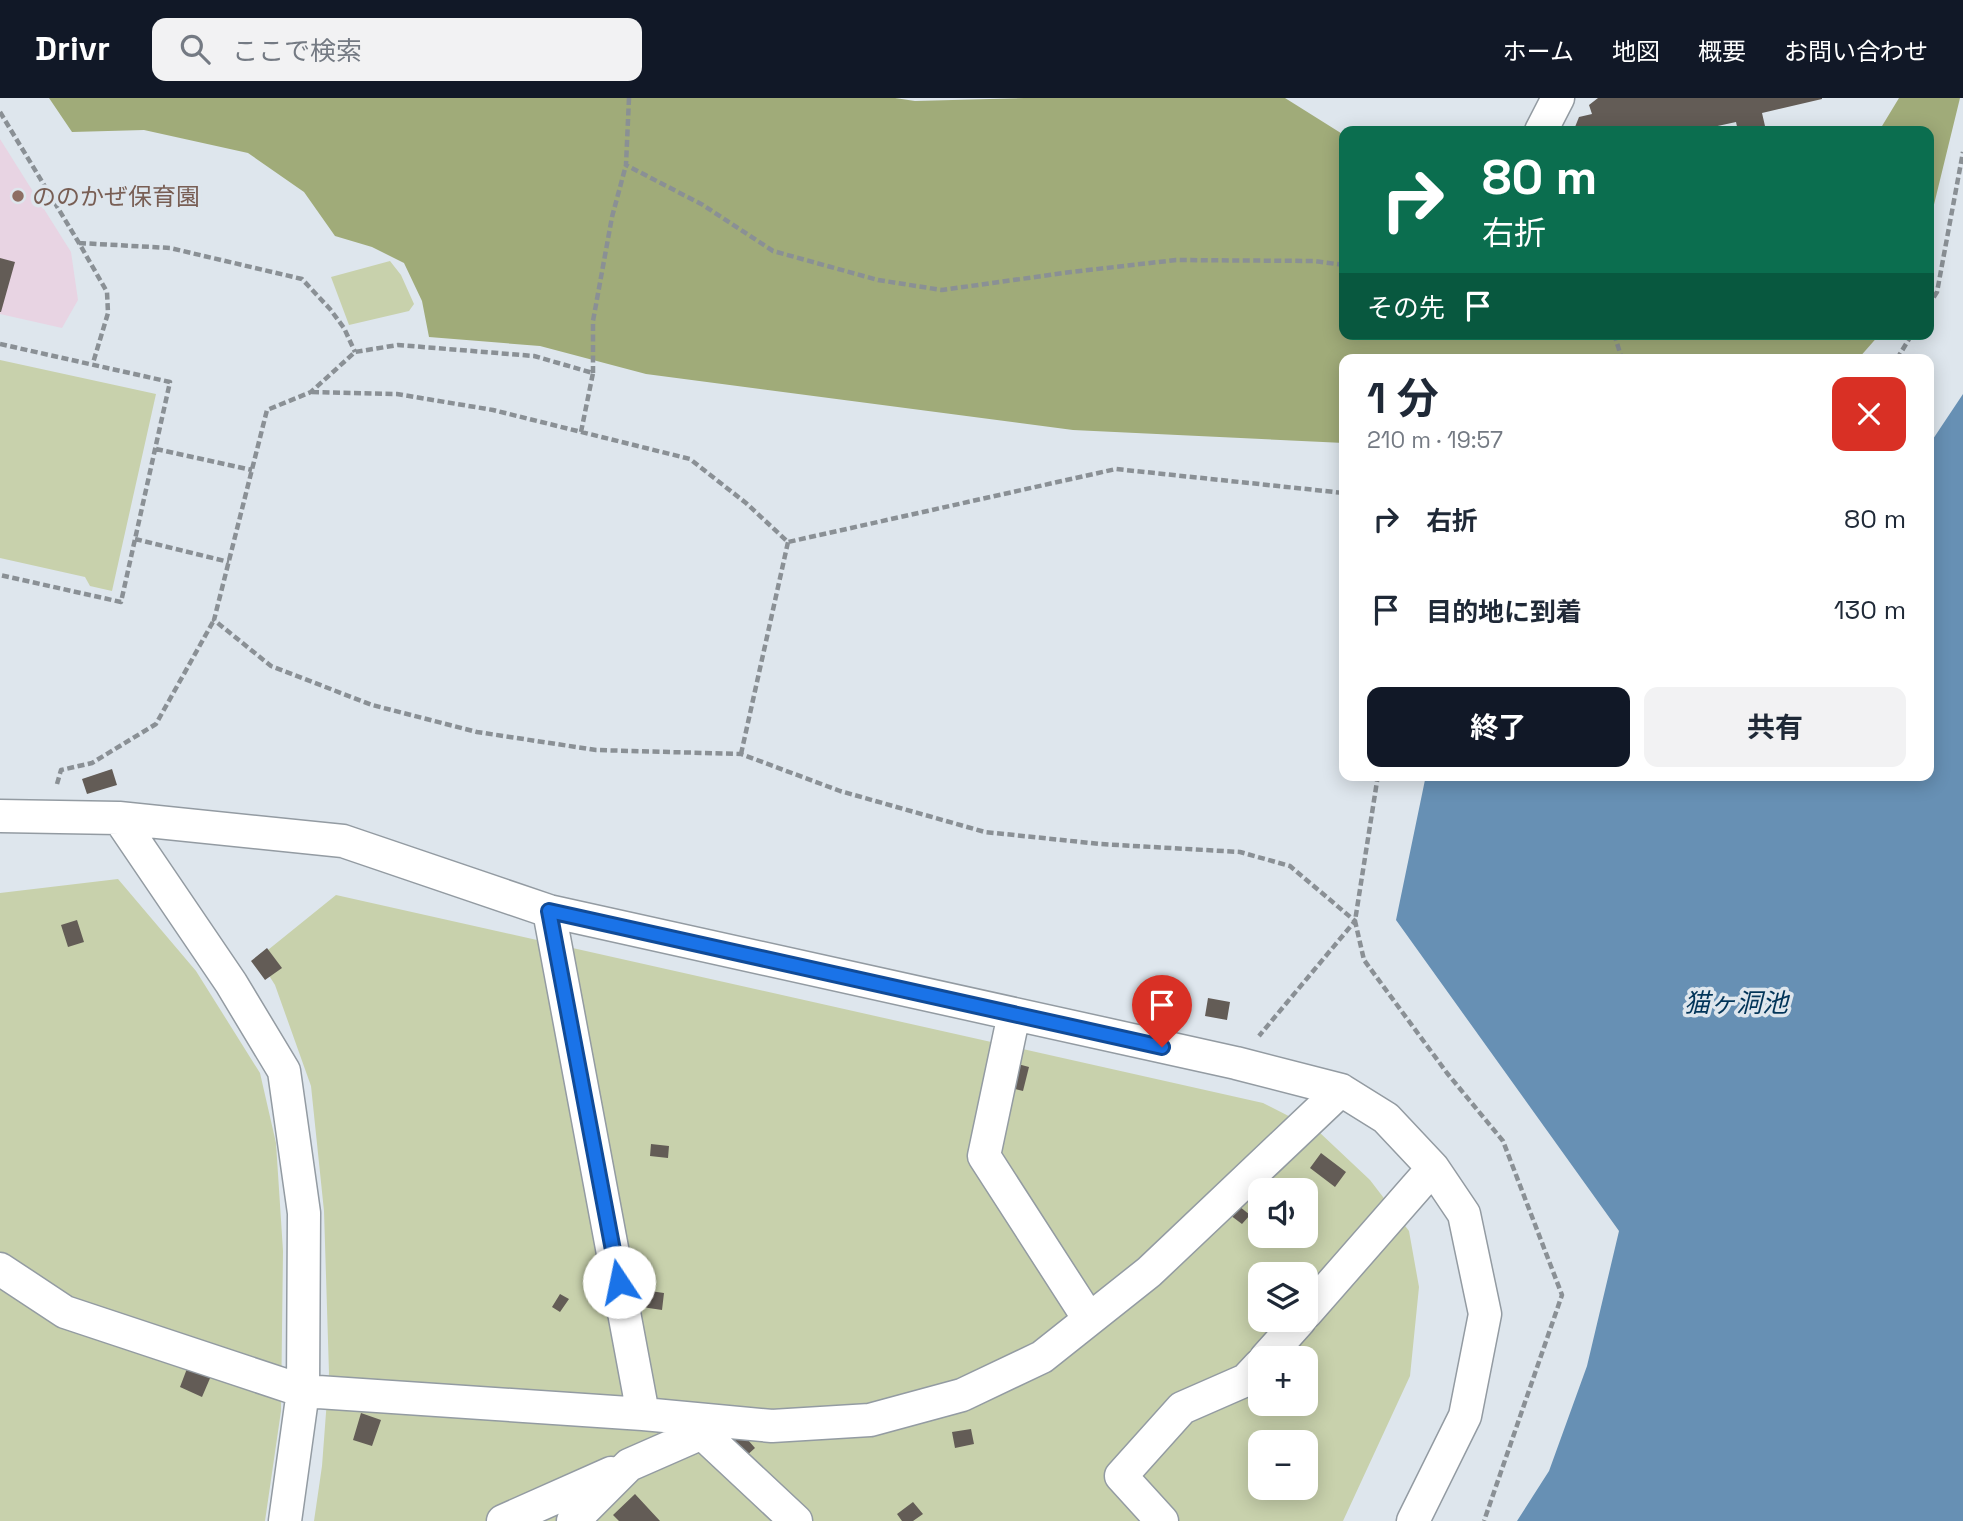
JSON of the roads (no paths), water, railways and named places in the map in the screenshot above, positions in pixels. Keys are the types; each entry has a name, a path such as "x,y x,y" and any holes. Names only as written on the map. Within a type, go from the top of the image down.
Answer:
{"street":[{"path":"1544,126 1558,98"},
{"path":"0,816 119,818 343,841 549,911 1236,1063 1341,1090 1386,1118 1433,1168 1464,1214 1485,1314 1465,1416 1413,1521"},
{"path":"119,818 231,983 284,1071 304,1213 303,1391 285,1521"},
{"path":"549,911 643,1414"},
{"path":"1014,1014 984,1156 1089,1319"},
{"path":"0,1269 65,1312 303,1391 643,1414 694,1425 772,1426 870,1420 962,1395 1042,1357 1149,1272 1341,1090"},
{"path":"1318,1299 1433,1168"},
{"path":"1277,1346 1289,1332"},
{"path":"1162,1521 1121,1476 1182,1408 1248,1378"},
{"path":"503,1521 629,1465 694,1425"},
{"path":"694,1425 796,1521"},
{"path":"573,1521 629,1465"}],"water":[{"name":"猫ヶ洞池","path":"1963,394 1963,1521 1517,1521 1549,1471 1587,1366 1619,1231 1396,920 1425,781 1934,781 1934,438"}],"place":[{"name":"ののかぜ保育園","path":"18,196"}]}
